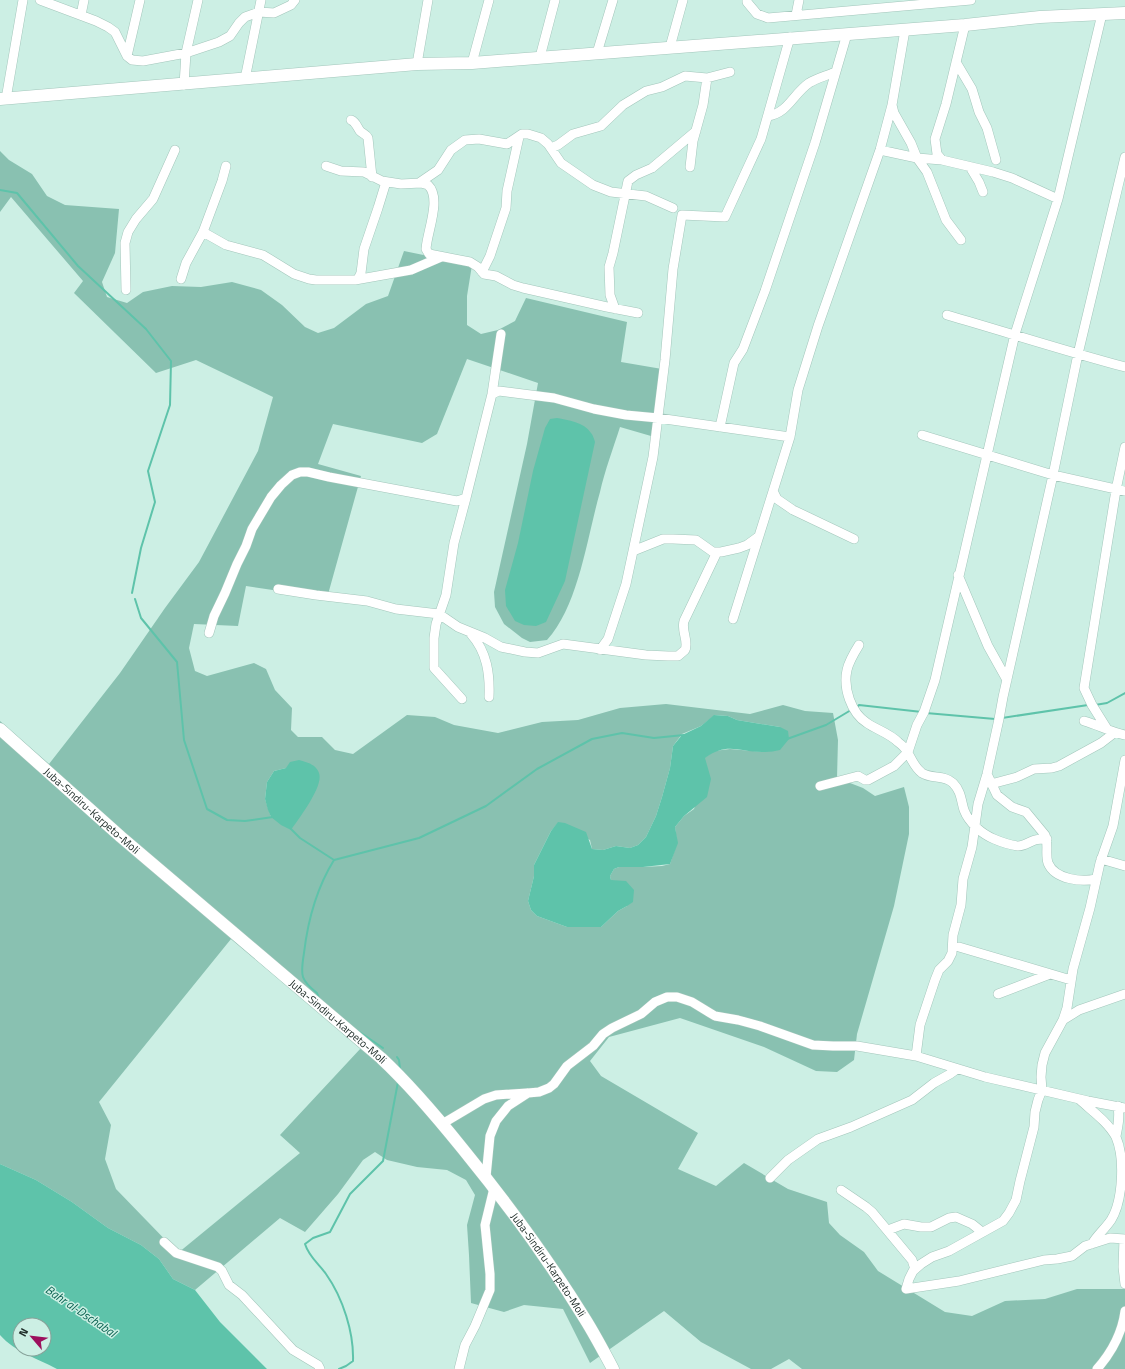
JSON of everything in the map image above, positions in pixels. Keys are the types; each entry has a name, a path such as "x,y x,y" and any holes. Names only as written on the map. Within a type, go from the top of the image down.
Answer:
{"main road":[{"path":"3,99 184,85 417,64 472,62 790,37 904,30 1040,17 1125,13"},
{"name":"Juba-Sindiru-Karpeto-Moli","path":"0,729 121,837 381,1058 420,1097 524,1226 586,1320 613,1369"}],"street":[{"path":"3,99 23,0"},
{"path":"40,0 102,23 114,32 127,56 132,60 143,61 186,53 219,42 230,36 245,17 259,12 274,13 291,5 295,0"},
{"path":"81,15 84,0"},
{"path":"127,56 140,0"},
{"path":"184,85 186,53 198,0"},
{"path":"245,79 261,0"},
{"path":"417,64 428,0"},
{"path":"472,62 489,0"},
{"path":"540,57 555,0"},
{"path":"597,52 613,0"},
{"path":"670,47 683,0"},
{"path":"747,0 756,14 768,18 865,10 927,2 971,0"},
{"path":"796,15 799,0"},
{"path":"865,10 866,0"},
{"path":"820,786 858,776 864,780 868,780 894,766 908,752 917,725 924,712 935,680 958,575 1015,334 1058,199 1102,14"},
{"path":"930,180 938,160 935,139 965,25"},
{"path":"733,619 790,437 798,390 818,326 880,150 892,105 904,30"},
{"path":"720,427 734,363 743,348 765,291 815,142 847,34"},
{"path":"600,650 608,639 626,584 653,457 665,360 673,269 682,215 725,217 761,139 790,37"},
{"path":"956,62 972,89 979,112 987,128 996,160"},
{"path":"551,148 558,145 573,134 601,126 623,105 646,91 662,87 685,76 706,78 730,72"},
{"path":"768,116 784,110 795,96 809,83 835,72"},
{"path":"690,167 693,141 703,105 706,78"},
{"path":"892,105 894,113 908,137 917,158 923,165 946,220 961,240"},
{"path":"351,120 354,121 368,138 372,177"},
{"path":"615,309 610,295 608,275 626,193 626,185 630,179 652,168 696,131"},
{"path":"638,313 523,288 513,285 496,276 484,274 478,267 470,262 429,254 426,249 434,203 432,190 433,182 438,170 451,150 465,140 479,139 507,144 522,134 528,134 541,138 551,148 561,163 593,185 610,192 646,196 673,208"},
{"path":"482,272 490,256 506,208 507,191 519,137"},
{"path":"126,290 125,243 128,232 136,219 153,199 175,150"},
{"path":"880,150 917,158 938,160 993,172 1012,178 1058,199"},
{"path":"916,1056 920,1025 935,980 939,970 948,961 952,953 953,935 961,904 963,879 972,847 978,804 987,774 1078,354 1125,157"},
{"path":"181,279 186,263 203,232 226,166"},
{"path":"326,166 342,171 364,172 372,177 386,182 401,184 426,183 432,190"},
{"path":"970,167 983,192"},
{"path":"419,183 438,170"},
{"path":"358,279 361,273 364,249 386,182"},
{"path":"203,232 226,245 263,255 294,274 309,279 358,279 411,270 441,256"},
{"path":"947,315 1125,367"},
{"path":"462,699 434,668 434,638 439,614 446,594 454,543 492,394 501,334"},
{"path":"492,394 499,391 536,395 626,415 658,418 790,437"},
{"path":"922,435 1053,475 1121,491"},
{"path":"1111,731 1092,705 1084,688 1121,491 1125,448"},
{"path":"209,633 214,616 236,564 246,546 252,529 271,497 292,475 300,472 308,472 457,501 466,498"},
{"path":"773,492 777,499 793,510 854,539"},
{"path":"632,551 663,539 672,539 696,540 713,552 717,552 739,548 747,545 758,537"},
{"path":"278,589 366,601 396,609 439,614 452,624 470,633 485,638 505,648 525,652 538,652 563,644 600,650 678,656 686,647 682,626 717,552"},
{"path":"958,575 986,641 1007,680"},
{"path":"470,633 477,640 486,659 490,682 489,697"},
{"path":"859,645 846,670 846,683 848,696 853,709 866,723 897,740 908,752 912,761 920,772 952,781 960,792 964,811 974,826 986,835 1017,846 1028,844 1035,840 1047,839"},
{"path":"1084,721 1125,735"},
{"path":"991,784 1017,778 1034,769 1059,766 1101,743 1111,731"},
{"path":"1125,760 1114,821 1101,859 1071,980 1067,1008 1063,1020 1045,1053 1042,1065 1042,1090 1038,1100 1034,1127 1016,1200 1003,1221 949,1251 932,1256 915,1269 908,1279 906,1289 959,1281 1044,1260 1072,1256 1085,1246 1110,1238 1124,1239 1123,1260 1125,1284"},
{"path":"987,774 997,795 1012,807 1028,814 1045,835 1047,839 1048,864 1054,871 1065,877 1077,880 1086,881 1096,879"},
{"path":"1101,859 1125,866"},
{"path":"959,947 1071,980"},
{"path":"998,994 1050,974"},
{"path":"1063,1020 1079,1010 1125,994"},
{"path":"442,1124 484,1099 496,1095 539,1092 548,1088 554,1084 568,1066 593,1046 603,1034 641,1014 655,1002 667,997 677,997 692,1002 715,1016 760,1026 813,1044 858,1046 916,1056 957,1069 1079,1099 1122,1107 1116,1136"},
{"path":"770,1178 788,1160 818,1139 851,1127 912,1100 934,1083 957,1069"},
{"path":"486,1177 491,1130 508,1106 528,1093"},
{"path":"1079,1099 1103,1121 1116,1136 1121,1152 1122,1198 1116,1207 1111,1220 1105,1228 1097,1234 1092,1244"},
{"path":"460,1369 465,1345 490,1290 490,1274 485,1225 494,1188"},
{"path":"841,1190 866,1207 888,1230 912,1260 915,1269"},
{"path":"888,1230 904,1224 921,1228 931,1227 949,1218 956,1217 972,1224 982,1232"},
{"path":"164,1242 176,1253 218,1267 222,1271 229,1285 242,1295 293,1350 318,1365 320,1369"},
{"path":"1097,1369 1107,1358 1116,1342 1124,1322 1125,1311"}],"shaded area":[{"path":"0,151 9,160 32,174 47,196 65,205 119,209 115,253 102,282 107,297 127,303 143,292 172,286 201,287 232,282 261,290 282,305 305,327 318,333 334,328 366,304 388,296 404,251 472,265 467,296 467,325 481,334 498,330 515,321 526,298 627,322 621,362 662,369 651,436 620,427 604,476 581,570 567,608 558,625 547,640 530,642 522,638 504,624 495,607 494,592 527,444 538,383 467,359 437,434 422,443 333,424 318,464 361,476 327,598 246,586 238,626 194,624 189,648 195,671 207,676 254,663 266,669 275,690 292,708 291,730 298,737 322,737 335,750 353,754 407,715 435,717 454,725 498,733 542,722 578,720 620,708 666,704 750,714 783,705 805,711 833,713 838,740 837,778 863,788 875,796 904,787 909,807 909,834 894,906 857,1034 854,1060 837,1072 816,1071 764,1047 680,1018 609,1037 590,1061 601,1076 698,1133 678,1169 716,1186 744,1163 788,1189 827,1202 829,1223 840,1235 864,1252 878,1271 945,1312 972,1316 1005,1301 1045,1299 1077,1289 1125,1289 1125,1369 802,1369 789,1359 771,1369 751,1369 701,1342 664,1311 590,1363 563,1309 524,1305 504,1312 471,1303 467,1225 475,1195 466,1180 447,1170 417,1167 387,1160 375,1152 363,1160 338,1194 305,1232 280,1218 195,1290 173,1279 159,1259 141,1245 108,1228 72,1202 36,1180 0,1164 0,721 49,764 120,673 199,562 258,451 273,397 196,360 156,373 74,293 83,281 11,197 0,212","holes":["715,715 728,716 737,720 780,727 764,752 730,749 714,751 704,758 707,767 694,809 684,816 675,827 677,843 670,864 662,866 619,867 614,869 610,876 611,880 627,906 618,911 601,927 567,927 537,916 531,910 528,901 534,876 534,865 551,831 558,823 590,840 592,849 603,850 616,846 630,848 638,845 646,837 656,816 670,768 673,746 682,734 701,726","286,768 271,817 265,799 267,782 274,771","231,939 361,1048 280,1135 300,1153 178,1253 116,1189 105,1159 111,1125 99,1102"]}],"water":[{"path":"557,418 576,422 584,426 592,434 595,442 565,581 546,622 536,626 524,625 515,621 506,606 505,590 518,543 533,471 545,428 550,419"},
{"path":"714,715 728,716 737,720 780,727 788,731 789,739 780,750 756,752 728,749 713,753 705,758 711,779 707,797 684,816 675,827 678,843 670,864 643,867 619,867 614,869 610,876 611,880 626,881 634,890 633,902 618,911 601,927 567,927 537,916 531,910 528,901 534,876 534,865 551,831 558,822 565,823 586,832 592,849 603,850 616,846 630,848 638,845 646,837 656,816 670,768 673,746 682,735 701,726"},
{"path":"299,760 316,767 320,779 310,802 291,830 281,825 271,817 265,799 267,782 274,771 286,768 290,762"},
{"name":"Bahr al-Dschabal","path":"0,1164 36,1180 72,1202 108,1228 141,1245 159,1259 173,1279 195,1290 220,1322 267,1369 57,1369 33,1357 52,1357 52,1317 12,1317 12,1346 0,1335"}],"waterway":[{"path":"0,190 17,193 78,266 146,329 171,361 170,405 148,471 155,502 141,548 132,593"},
{"path":"135,599 141,618 177,662 184,740 207,809 227,820 245,821 273,817"},
{"path":"1095,705 1107,703 1125,693"},
{"path":"857,707 859,705 922,712"},
{"path":"1002,718 1088,705"},
{"path":"787,739 826,725 851,710"},
{"path":"926,713 995,719"},
{"path":"319,998 317,993 309,986 303,977 303,962 308,928 314,905 322,882 334,860 419,838 486,806 537,769 592,739 622,733 654,738 684,735"},
{"path":"291,829 300,838 334,860"},
{"path":"358,1031 383,1048"},
{"path":"397,1057 399,1060 400,1069"},
{"path":"339,1369 353,1361 352,1339 349,1327 338,1294 323,1270 312,1257 305,1244 313,1238 330,1232 350,1194 383,1161 398,1082"}]}
